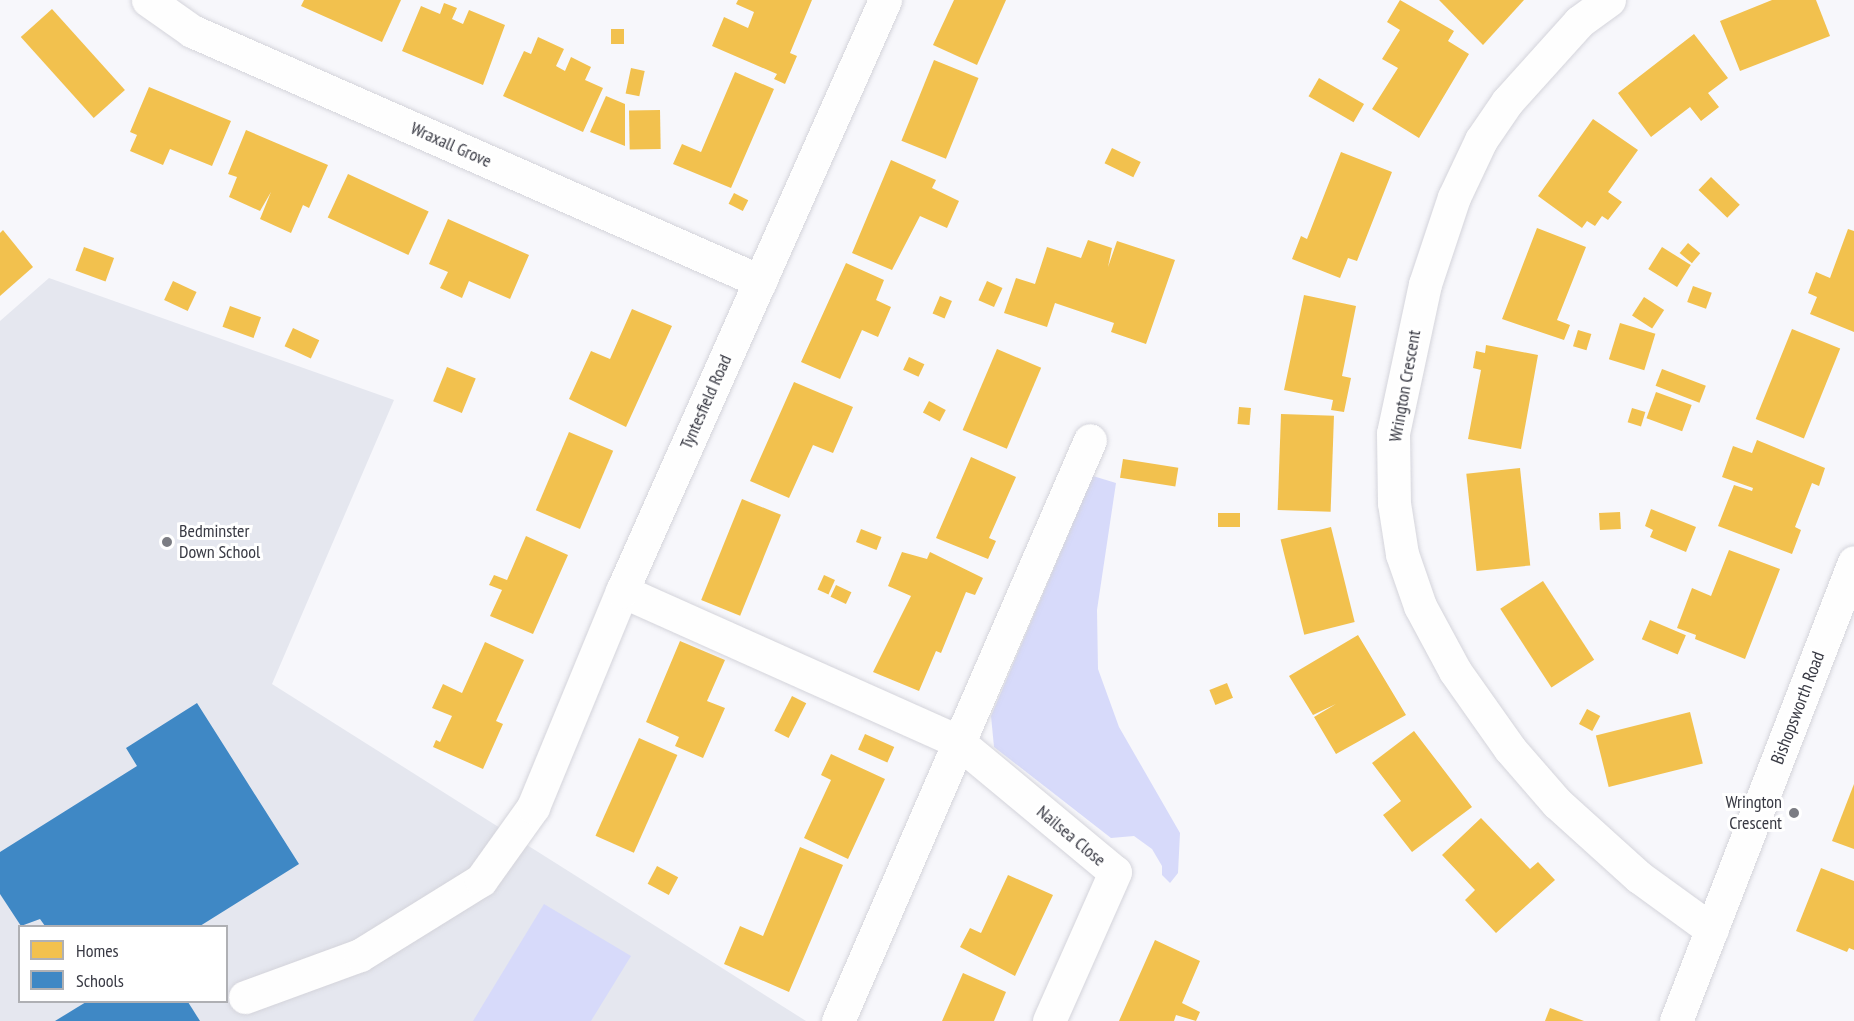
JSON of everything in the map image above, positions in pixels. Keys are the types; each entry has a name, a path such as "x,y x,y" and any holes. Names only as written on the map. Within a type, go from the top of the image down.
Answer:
{"street":[{"name":"Wraxall Grove","path":"148,0 192,31 759,280"},
{"name":"Tyntesfield Road","path":"245,997 360,955 481,880 533,807 622,591 885,0"},
{"name":"Wrington Crescent","path":"1609,0 1579,22 1507,102 1481,140 1454,196 1425,284 1393,433 1394,503 1402,554 1420,606 1455,671 1510,748 1557,803 1639,877 1712,930"},
{"path":"838,1021 957,741 1090,441"},
{"name":"Bishopsworth Road","path":"1676,1021 1854,562"},
{"name":"Nailsea Close","path":"622,591 957,741 1115,872 1050,1021"}],"shaded area":[{"name":"Bedminster Down School","path":"49,278 394,400 272,684 806,1021 0,1021 0,321"},
{"path":"1093,476 1116,483 1097,610 1098,669 1119,727 1180,833 1178,873 1170,883 1162,875 1162,866 1152,849 1134,836 1111,838 994,747 991,716"},
{"path":"544,904 631,956 591,1021 473,1021"}],"building: Homes":[{"path":"304,0 401,0 382,42 301,6"},
{"path":"738,0 812,0 790,53 797,56 785,84 774,79 777,74 712,46 724,17 748,28 754,12 736,4"},
{"path":"954,0 1006,0 977,65 933,45"},
{"path":"1400,0 1454,31 1448,41 1469,54 1419,138 1372,109 1398,68 1382,59 1400,30 1387,22"},
{"path":"1439,0 1524,0 1483,45"},
{"path":"1772,0 1816,0 1830,36 1740,71 1720,21"},
{"path":"444,3 457,8 452,19 463,24 469,10 505,25 483,85 402,51 421,6 440,14"},
{"path":"52,9 125,90 94,118 21,37"},
{"path":"611,29 624,29 624,44 611,44"},
{"path":"1694,34 1728,78 1708,93 1719,107 1701,121 1690,107 1651,137 1618,93"},
{"path":"538,37 564,49 556,66 565,71 571,57 591,67 585,80 603,88 583,132 503,96 524,51 531,54"},
{"path":"934,60 979,78 946,159 901,141"},
{"path":"631,68 645,71 639,96 626,93"},
{"path":"735,72 774,89 731,188 673,164 682,144 701,152"},
{"path":"1319,78 1364,104 1354,122 1308,96"},
{"path":"149,87 231,121 212,166 170,149 163,165 130,151 137,135 130,132"},
{"path":"606,96 625,104 625,146 590,132"},
{"path":"660,110 661,149 630,150 629,111"},
{"path":"1593,119 1638,150 1608,192 1622,202 1608,220 1602,216 1595,226 1587,221 1582,228 1538,196"},
{"path":"246,130 328,165 309,208 303,205 291,233 260,219 271,192 260,211 229,197 237,177 228,174"},
{"path":"1112,148 1141,162 1133,177 1105,163"},
{"path":"1341,152 1392,172 1357,261 1348,258 1340,278 1292,259 1301,236 1307,239"},
{"path":"891,160 936,180 932,188 959,201 947,228 920,216 892,270 852,253"},
{"path":"348,174 429,212 408,255 328,218"},
{"path":"1711,177 1740,205 1727,218 1698,190"},
{"path":"734,193 748,200 743,211 729,204"},
{"path":"448,219 529,255 510,299 469,281 462,298 440,288 448,272 429,264"},
{"path":"1537,228 1586,247 1557,320 1570,325 1564,340 1502,319"},
{"path":"1848,229 1854,231 1854,332 1810,314 1817,297 1808,293 1816,272 1830,278"},
{"path":"3,230 33,267 0,296 0,233"},
{"path":"1088,240 1112,248 1108,267 1117,241 1175,260 1146,344 1111,332 1114,323 1055,303 1047,327 1004,313 1016,278 1035,284 1047,247 1081,258"},
{"path":"1688,243 1700,253 1692,263 1680,253"},
{"path":"84,247 114,258 106,281 75,270"},
{"path":"1662,247 1691,265 1677,287 1648,269"},
{"path":"846,263 884,280 876,300 891,307 878,337 862,330 840,379 801,362"},
{"path":"173,281 197,292 188,311 164,300"},
{"path":"987,281 1003,288 994,307 978,300"},
{"path":"1693,286 1712,293 1706,309 1687,302"},
{"path":"1304,295 1356,306 1342,376 1351,378 1344,412 1331,410 1333,400 1284,390"},
{"path":"940,296 952,301 945,319 933,313"},
{"path":"1644,297 1664,310 1652,329 1632,315"},
{"path":"230,306 261,317 253,338 222,327"},
{"path":"632,309 672,326 626,427 569,399 591,351 610,359"},
{"path":"1620,323 1655,334 1644,370 1609,359"},
{"path":"293,328 319,340 311,358 285,346"},
{"path":"1792,329 1840,348 1804,438 1756,419"},
{"path":"1578,330 1591,334 1586,350 1573,346"},
{"path":"1486,345 1538,355 1521,449 1468,439 1481,370 1473,368 1476,351 1485,353"},
{"path":"997,349 1041,368 1007,449 963,430"},
{"path":"909,357 924,364 918,377 903,370"},
{"path":"447,367 476,379 462,413 433,401"},
{"path":"1662,369 1706,386 1699,403 1656,386"},
{"path":"794,382 853,407 833,453 813,445 789,498 750,481"},
{"path":"1656,392 1692,405 1682,431 1646,418"},
{"path":"929,401 946,410 940,421 923,412"},
{"path":"1239,407 1251,408 1249,425 1238,424"},
{"path":"1632,408 1645,412 1641,426 1628,422"},
{"path":"1281,414 1334,416 1331,512 1278,510"},
{"path":"569,432 613,451 580,529 536,510"},
{"path":"1757,440 1825,468 1819,486 1812,483 1795,527 1801,530 1792,554 1718,526 1734,485 1752,491 1753,488 1722,477 1733,446 1752,453"},
{"path":"971,457 1016,477 989,538 996,541 988,559 936,538"},
{"path":"1123,459 1178,468 1175,487 1120,478"},
{"path":"1520,468 1530,565 1477,571 1466,474"},
{"path":"742,499 781,515 740,616 701,600"},
{"path":"1651,509 1696,527 1686,552 1650,537 1653,530 1645,526"},
{"path":"1620,512 1621,529 1600,530 1599,513"},
{"path":"1218,513 1240,513 1240,527 1218,527"},
{"path":"1331,527 1355,622 1304,635 1281,540"},
{"path":"861,529 882,537 877,550 856,542"},
{"path":"526,536 568,555 533,634 490,616 502,590 489,585 494,575 507,580"},
{"path":"1729,550 1780,569 1745,659 1695,639 1696,635 1677,628 1692,588 1711,596"},
{"path":"902,552 927,559 930,552 983,578 975,595 966,592 941,653 936,651 919,691 873,672 911,596 888,586"},
{"path":"824,575 835,580 828,594 817,590"},
{"path":"1543,581 1594,660 1551,688 1500,609"},
{"path":"836,585 851,592 846,604 831,597"},
{"path":"1650,620 1686,635 1678,655 1642,639"},
{"path":"1358,635 1406,715 1336,754 1314,717 1336,704 1313,715 1289,676"},
{"path":"680,641 725,660 707,701 725,708 703,758 675,746 679,737 646,722"},
{"path":"485,642 524,660 496,721 503,724 483,769 433,747 436,740 440,742 452,716 432,708 443,684 462,693"},
{"path":"1227,683 1233,698 1215,705 1209,690"},
{"path":"792,696 806,703 789,738 774,731"},
{"path":"1587,709 1600,716 1592,731 1579,724"},
{"path":"1690,712 1703,763 1609,787 1596,735"},
{"path":"1414,731 1472,807 1412,852 1383,815 1401,801 1372,763"},
{"path":"865,734 894,747 887,763 858,750"},
{"path":"639,738 677,755 634,853 595,836"},
{"path":"831,754 885,779 848,859 804,838 831,780 821,775"},
{"path":"1854,784 1854,849 1832,841"},
{"path":"1481,818 1530,869 1538,862 1555,880 1496,933 1465,900 1475,890 1442,855"},
{"path":"800,847 843,865 789,992 724,964 740,926 763,936"},
{"path":"657,866 678,877 669,895 648,884"},
{"path":"1821,868 1854,881 1854,950 1849,948 1847,952 1796,931"},
{"path":"1008,875 1053,895 1015,976 960,947 970,928 981,933"},
{"path":"1155,940 1200,961 1182,1003 1200,1012 1196,1021 1176,1015 1174,1021 1119,1021"},
{"path":"963,973 1006,992 994,1021 942,1021"},
{"path":"1550,1008 1584,1021 1545,1021"}],"building: Schools":[{"path":"197,703 299,864 202,925 44,925 40,919 20,925 0,894 0,852 137,766 126,748"},
{"path":"84,1003 189,1003 200,1021 55,1021"}],"place":[{"name":"Bedminster Down School","path":"167,542"},
{"name":"Wrington Crescent","path":"1794,813"}]}
